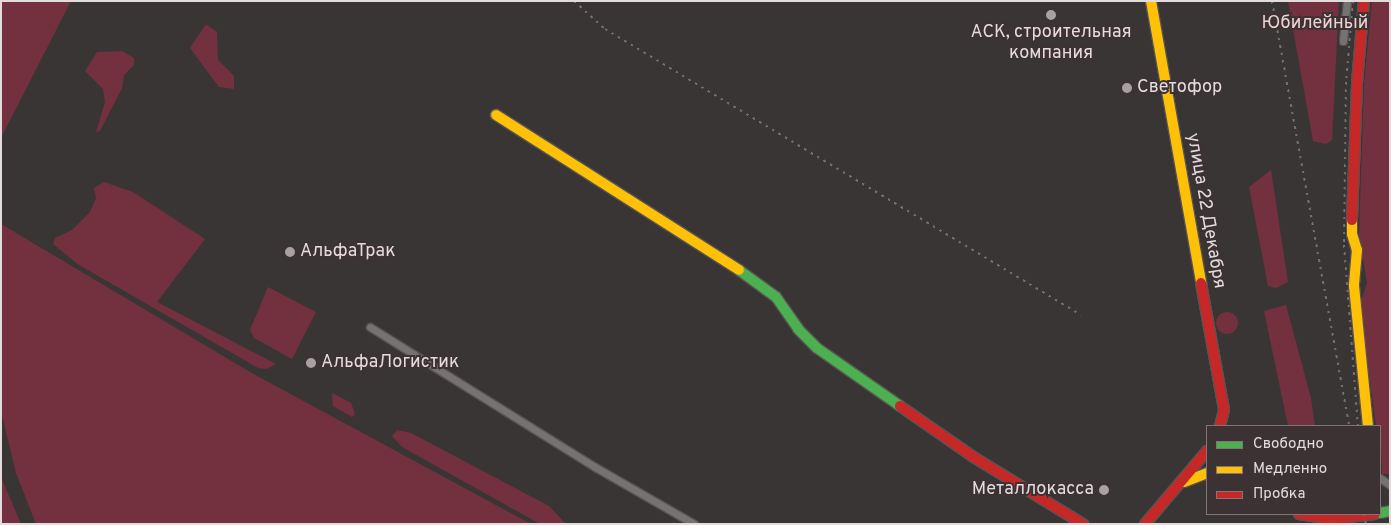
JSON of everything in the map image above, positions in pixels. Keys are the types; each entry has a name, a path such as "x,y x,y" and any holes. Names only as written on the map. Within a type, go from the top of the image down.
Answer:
{"street":[{"name":"улица 22 Декабря","path":"1151,1 1224,410 1220,425"},
{"path":"1343,41 1347,1"},
{"path":"1364,1 1357,83 1352,234 1357,250 1354,286 1368,425"},
{"path":"496,116 762,285 776,297 798,330 817,348 975,458 1083,524"},
{"path":"370,327 595,467 694,524"},
{"path":"1224,410 1228,425"},
{"path":"1145,524 1206,452"},
{"path":"1179,486 1206,473"},
{"path":"1305,515 1330,519 1366,515"}],"green space":[{"path":"1,1 71,1 1,138"},
{"name":"Юбилейный","path":"1288,1 1339,1 1332,140 1326,144 1313,141"},
{"name":"Юбилейный","path":"1372,1 1390,1 1390,474 1382,474 1381,425 1376,425 1360,304 1367,283 1359,234 1364,84"},
{"path":"206,24 217,32 218,60 234,76 234,89 219,87 190,48"},
{"path":"122,51 134,58 134,65 124,75 122,88 100,131 96,132 105,102 103,89 85,71 97,52"},
{"path":"1271,170 1288,282 1276,288 1268,286 1249,187"},
{"path":"104,182 133,192 205,239 157,302 276,364 267,369 258,368 79,265 53,244 55,238 72,230 90,212 96,198 94,188"},
{"path":"1,224 250,372 531,524 36,524 16,473 1,411"},
{"path":"268,287 316,312 292,359 254,338 250,330"},
{"path":"1286,305 1311,398 1315,425 1288,425 1264,311"},
{"path":"1227,312 1235,315 1238,323 1235,331 1227,334 1219,331 1216,323 1219,315"},
{"path":"332,393 351,403 355,414 352,417 333,406"},
{"path":"397,430 411,433 549,506 566,524 540,524 402,447 392,436"},
{"path":"1,475 3,482 21,524 1,524"}],"railway":[{"path":"574,1 605,29 1081,315"},
{"path":"1272,1 1349,425"},
{"path":"1353,1 1346,82 1344,245 1358,425"},
{"path":"1364,515 1366,524"}],"traffic: fast":[{"path":"739,270 776,297 798,329 817,348 900,406"},
{"path":"1381,513 1390,511"}],"traffic: slow":[{"path":"1151,1 1201,283"},
{"path":"496,115 739,270"},
{"path":"1352,220 1352,234 1357,250 1354,286 1368,425"},
{"path":"1184,482 1206,473"}],"traffic: jam":[{"path":"1352,220 1357,83 1364,1"},
{"path":"1201,283 1224,410 1220,425"},
{"path":"900,406 975,458 1083,524"},
{"path":"1145,524 1206,452"},
{"path":"1305,515 1330,519 1366,515"}],"place":[{"name":"АСК, строительная компания","path":"1051,15"},
{"name":"Светофор","path":"1127,88"},
{"name":"АльфаТрак","path":"290,252"},
{"name":"АльфаЛогистик","path":"311,363"},
{"name":"Металлокасса","path":"1104,490"}]}
